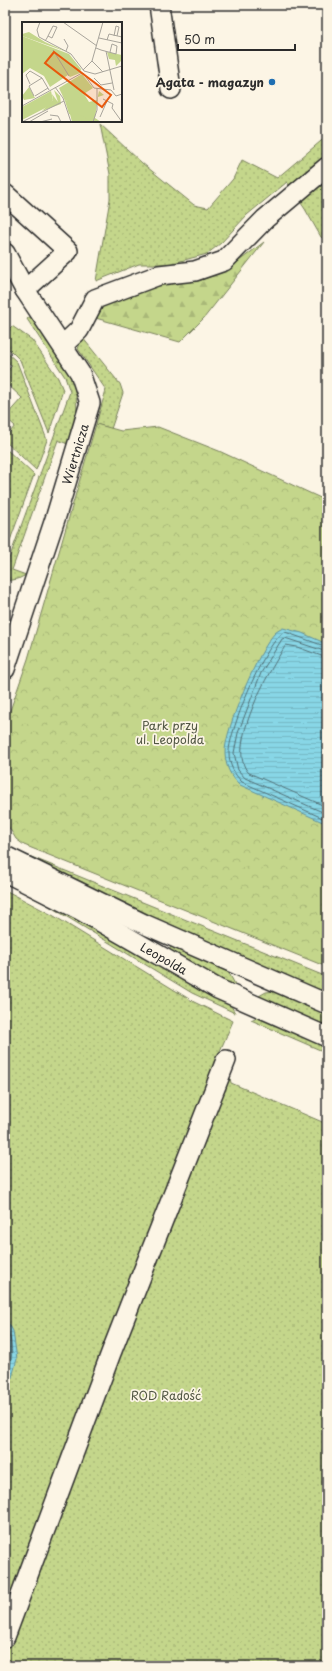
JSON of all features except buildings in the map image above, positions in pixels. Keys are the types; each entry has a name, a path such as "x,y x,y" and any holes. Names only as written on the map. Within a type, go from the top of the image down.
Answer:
{"street":[{"path":"159,5 171,89"},
{"path":"62,345 79,330 95,299 159,275 195,271 224,261 265,219 327,167"},
{"path":"5,194 68,251 25,290"},
{"name":"Wiertnicza","path":"5,253 25,290 80,373 90,403 56,516 5,669"},
{"name":"Leopolda","path":"5,856 144,924 327,1004"},
{"name":"Leopolda","path":"5,872 80,910 218,988 327,1037"},
{"path":"248,1002 259,975"},
{"path":"5,1637 111,1353 226,1060"}],"green space":[{"path":"100,124 142,163 194,205 208,208 233,179 242,160 277,178 327,136 327,241 321,237 287,182 247,215 221,243 207,254 169,264 139,264 96,281 110,199 110,174"},
{"path":"264,242 204,318 180,342 92,317 101,305 163,282 198,281 226,271"},
{"path":"31,316 72,377 76,395 77,411 70,445 58,440 12,570 26,575 18,579 5,581 5,570 70,392 65,377 27,319"},
{"path":"12,326 32,340 58,378 63,390 49,433 20,360 5,345 5,333"},
{"path":"82,337 120,384 123,393 111,429 96,424 106,390 78,349"},
{"path":"5,351 17,362 47,440 36,470 5,441 5,438 15,426 5,417 22,398 5,382 5,373 12,366 5,360"},
{"name":"Park przy ul. Leopolda","path":"96,424 121,431 158,427 219,451 327,501 327,967 24,845 16,839 5,821 5,725 28,659"},
{"path":"5,448 34,475 5,554"},
{"path":"24,854 327,977 327,991 317,989 105,899 22,859"},
{"path":"13,882 230,1004 235,1013 192,993 49,906 11,886"},
{"name":"ROD Radość","path":"5,890 54,916 194,1002 233,1021 213,1067 229,1073 231,1083 327,1124 327,1666 5,1666"},
{"path":"171,946 224,969 230,975 236,986 234,987 169,951"},
{"path":"276,991 327,1013 327,1027 259,996 266,992"},
{"path":"257,1017 262,1017 327,1046 327,1053 251,1020"}],"water":[{"path":"283,628 302,633 327,644 327,824 240,785 231,774 226,763 226,742 230,727 252,672 268,642 275,633"},
{"path":"5,1317 13,1331 17,1359 5,1403"}],"place":[{"name":"Agata - magazyn","path":"272,82"}]}
